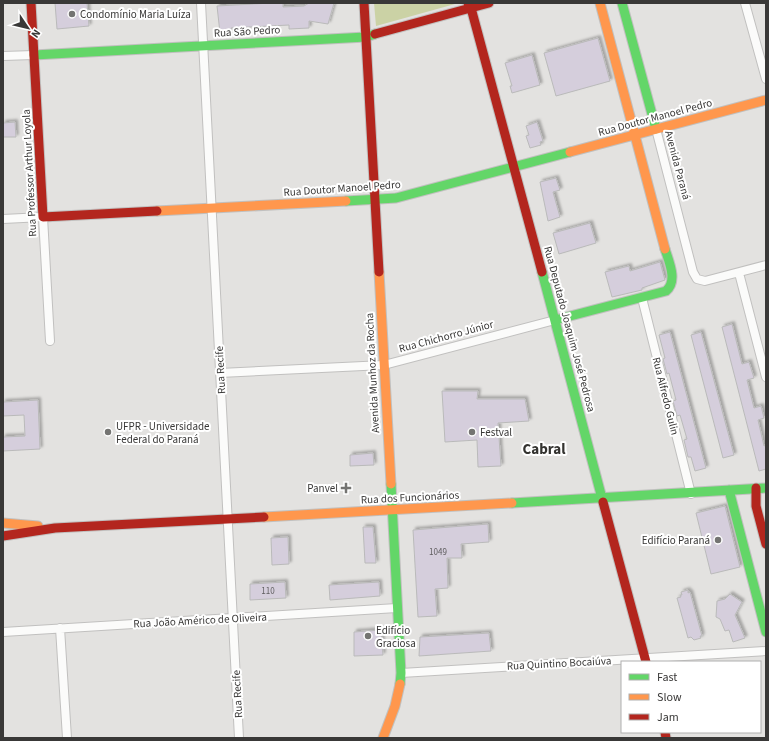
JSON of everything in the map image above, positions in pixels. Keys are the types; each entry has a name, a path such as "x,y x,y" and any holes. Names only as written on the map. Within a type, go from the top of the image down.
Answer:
{"main road":[{"name":"Rua Professor Arthur Loyola","path":"31,3 43,217"},
{"name":"Avenida Munhoz da Rocha","path":"364,3 401,673 396,707 383,738"},
{"name":"Rua São Pedro","path":"34,55 366,37 469,5 489,3"},
{"path":"600,3 635,135"},
{"name":"Avenida Paraná","path":"622,3 656,129"},
{"name":"Rua Deputado Joaquim José Pedrosa","path":"469,5 514,166 646,660"},
{"name":"Rua Doutor Manoel Pedro","path":"43,217 396,198 766,100"},
{"name":"Rua Chichorro Júnior","path":"555,320 666,291 673,283 635,135"},
{"path":"372,143 380,188 385,194 396,198"},
{"path":"756,488 756,506 766,544"},
{"name":"Rua dos Funcionários","path":"3,536 55,528 691,494 766,488"},
{"path":"729,490 766,632"},
{"name":"Rua dos Funcionários","path":"3,523 55,528"}],"street":[{"name":"Rua Recife","path":"201,3 239,738"},
{"path":"745,3 766,80"},
{"name":"Rua São Pedro","path":"3,56 34,55"},
{"name":"Avenida Paraná","path":"656,129 693,272 697,279 705,281 739,273"},
{"name":"Rua Doutor Manoel Pedro","path":"3,219 43,217"},
{"name":"Rua Professor Arthur Loyola","path":"43,217 50,341"},
{"path":"766,265 739,273 766,377"},
{"name":"Rua Alfredo Gulin","path":"642,298 691,494"},
{"name":"Rua Chichorro Júnior","path":"220,373 384,365 555,320"},
{"name":"Rua João Américo de Oliveira","path":"3,632 397,608"},
{"path":"60,628 67,738"},
{"name":"Rua Quintino Bocaiúva","path":"627,661 766,651"},
{"name":"Rua Quintino Bocaiúva","path":"401,673 621,661"}],"green space":[{"path":"374,3 454,3 455,4 376,26"}],"building":[{"name":"Condomínio Maria Luíza","path":"55,3 87,3 89,26 57,29"},
{"path":"283,3 283,7 304,6 309,3 334,3 328,24 309,21 309,28 289,29 289,25 231,28 232,33 220,33 217,6"},
{"path":"598,38 610,81 556,96 544,53"},
{"path":"532,55 540,85 512,93 510,86 512,86 505,63"},
{"path":"15,122 16,137 3,137 3,123"},
{"path":"537,122 543,141 540,142 541,145 530,148 526,136 529,135 526,126"},
{"path":"556,178 560,190 553,192 560,217 548,221 540,182"},
{"path":"590,223 596,243 559,254 553,233"},
{"path":"660,262 665,280 642,288 642,290 612,297 605,272 629,266 630,271"},
{"path":"732,324 742,364 749,362 754,378 747,380 754,408 761,406 764,418 758,420 764,446 766,445 766,469 759,471 722,327"},
{"path":"670,332 706,468 695,471 691,457 688,457 684,440 687,439 680,415 677,416 673,401 676,400 669,373 667,374 663,359 665,358 659,335"},
{"path":"701,332 734,455 723,458 691,335"},
{"name":"Festval","path":"442,391 478,391 477,399 525,399 529,421 498,423 501,466 478,467 477,440 445,442"},
{"path":"38,400 40,449 3,451 3,437 25,436 24,415 3,416 3,402"},
{"path":"373,453 374,465 350,466 350,455"},
{"name":"Edifício Paraná","path":"725,506 740,567 711,574 696,513"},
{"path":"488,524 489,542 461,544 462,558 447,558 448,588 435,589 437,616 418,617 413,530"},
{"path":"363,527 373,527 376,563 365,563"},
{"path":"288,537 289,564 272,565 271,538"},
{"path":"285,582 286,598 250,600 250,584"},
{"path":"379,582 380,596 330,600 329,585"},
{"path":"688,590 688,593 690,592 702,636 700,636 701,638 694,640 691,637 688,638 677,598 681,597 681,592"},
{"path":"730,594 742,602 735,615 745,638 733,642 729,630 725,631 720,619 716,617 717,601 725,599"},
{"path":"381,630 383,655 354,656 354,632"},
{"path":"489,633 491,651 419,656 420,637"}],"traffic: fast":[{"path":"622,3 656,129"},
{"path":"34,55 366,37 375,34"},
{"path":"346,201 396,198 570,152"},
{"path":"555,320 666,291 670,287 672,271 665,249"},
{"path":"542,272 603,502"},
{"path":"391,484 401,673 400,684"},
{"path":"512,503 766,488"},
{"path":"729,490 766,632"}],"traffic: slow":[{"path":"600,3 665,249"},
{"path":"570,152 766,100"},
{"path":"157,211 346,201"},
{"path":"379,272 391,484"},
{"path":"264,517 512,503"},
{"path":"3,523 38,526"},
{"path":"383,738 395,706 400,684"}],"traffic: jam":[{"path":"31,3 43,217 157,211"},
{"path":"364,3 379,272"},
{"path":"468,3 471,8 542,272"},
{"path":"375,34 489,3"},
{"path":"756,488 756,506 766,544"},
{"path":"603,502 646,661"},
{"path":"3,536 55,528 264,517"},
{"path":"665,733 666,738"}],"place":[{"name":"Condomínio Maria Luíza","path":"72,14"},
{"name":"UFPR - Universidade Federal do Paraná","path":"108,432"},
{"name":"Festval","path":"472,432"},
{"name":"Panvel","path":"346,488"},
{"name":"Edifício Paraná","path":"718,540"},
{"name":"Edifício Graciosa","path":"368,636"}],"district":[{"name":"Cabral","path":"544,449"}]}
